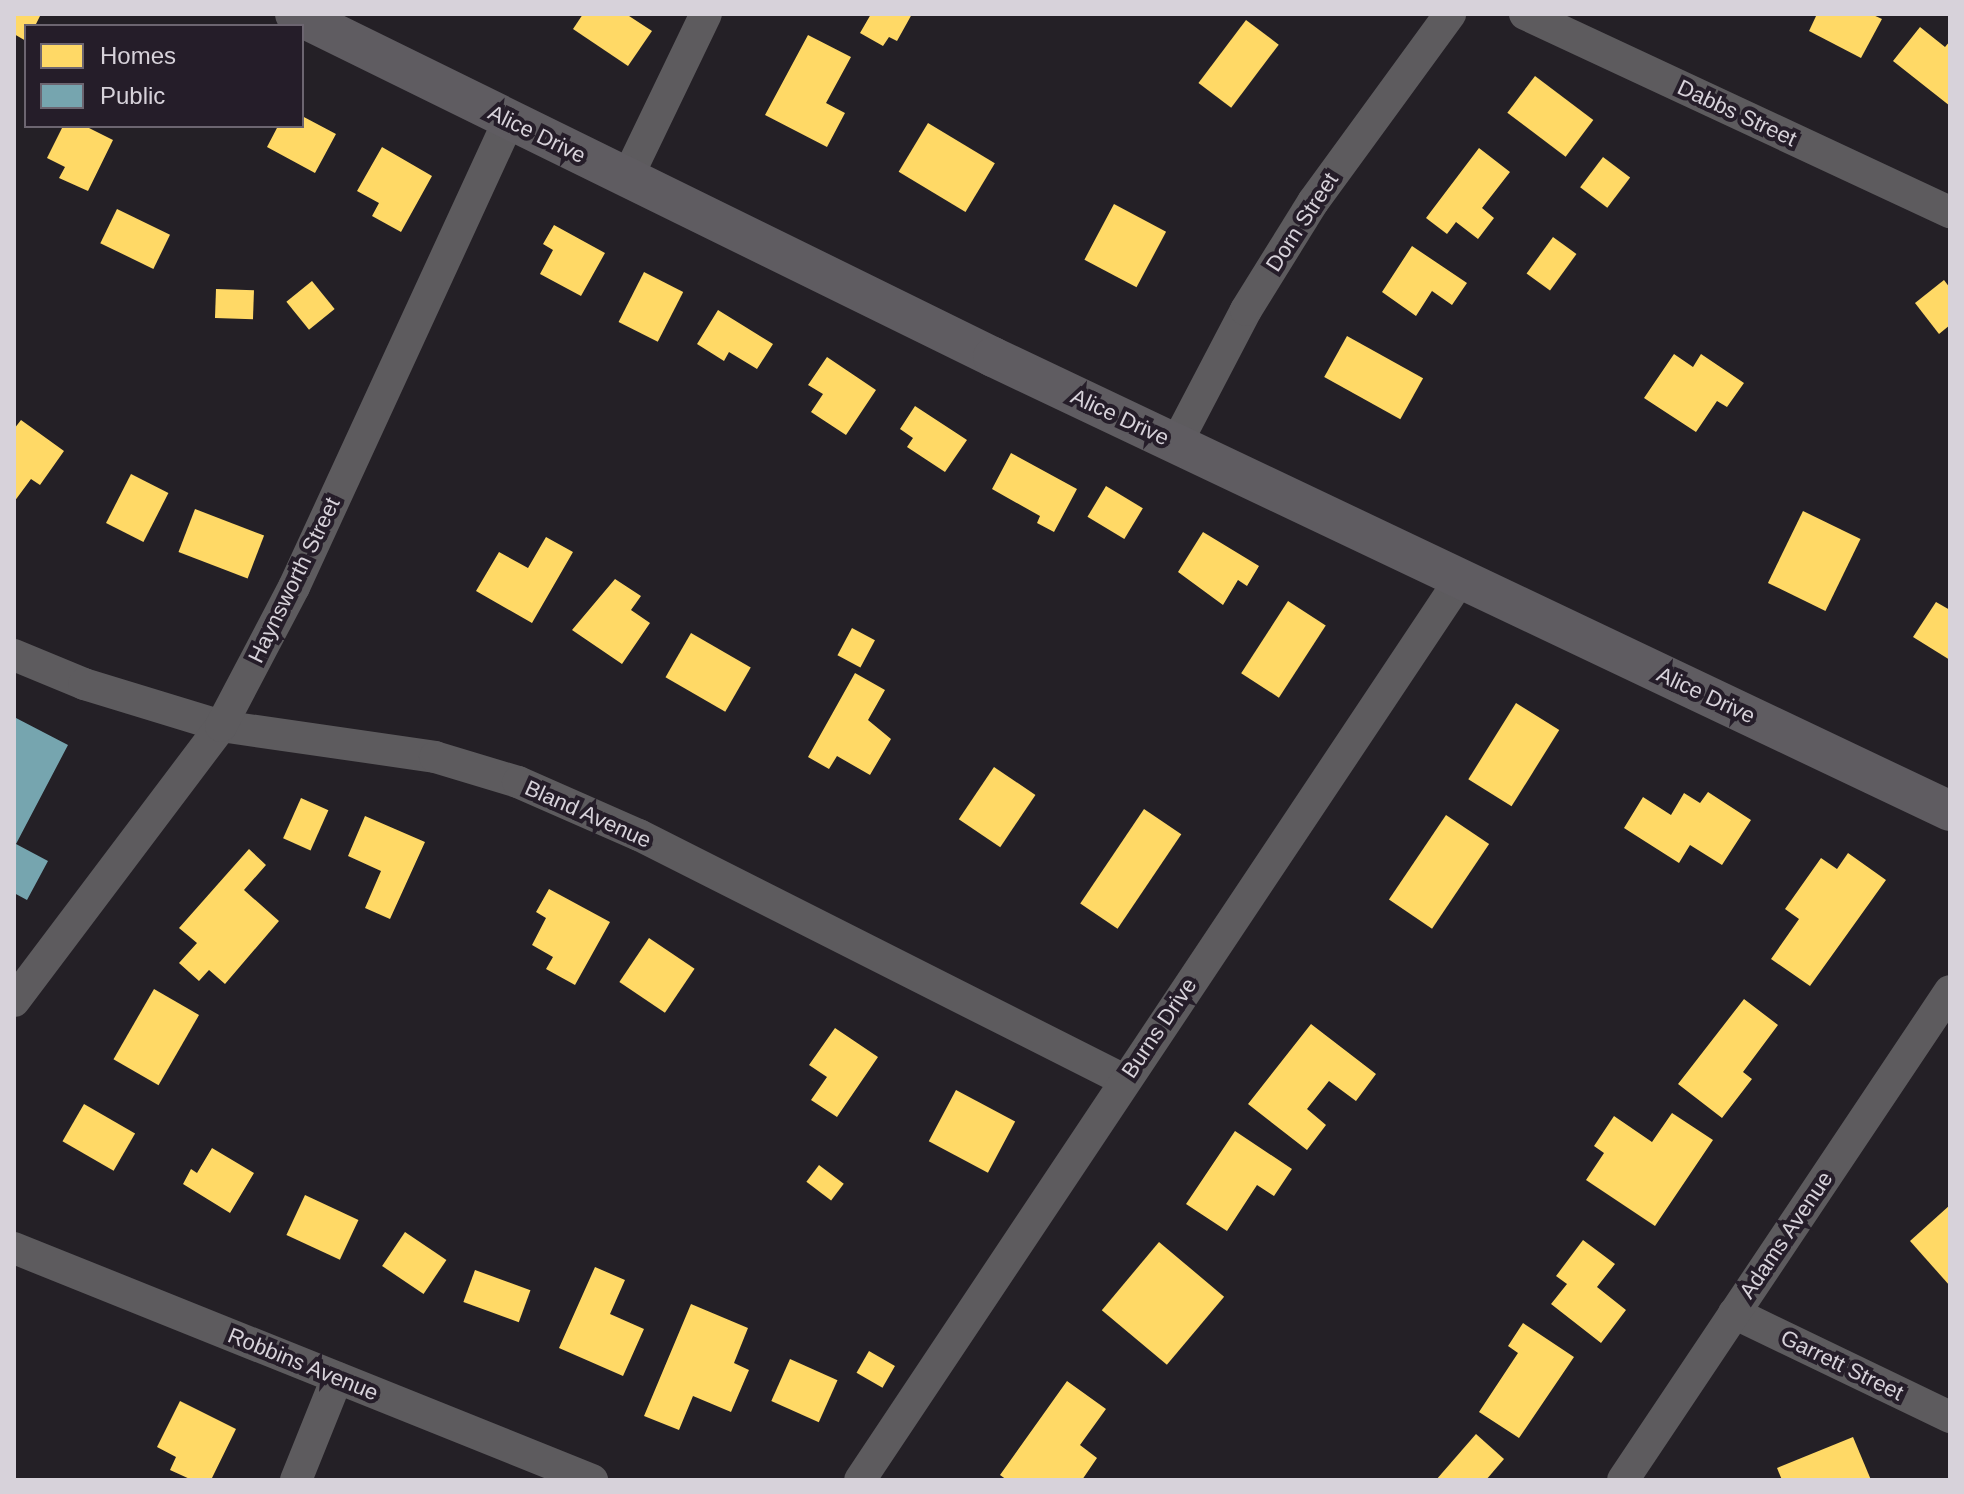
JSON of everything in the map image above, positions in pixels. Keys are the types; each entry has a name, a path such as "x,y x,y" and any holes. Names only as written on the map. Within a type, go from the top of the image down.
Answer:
{"main road":[{"name":"Alice Drive","path":"295,14 1176,444 1950,811"}],"street":[{"path":"627,178 706,14"},
{"name":"Dorn Street","path":"1176,444 1246,310 1313,202 1450,14"},
{"name":"Dabbs Street","path":"1525,14 1950,212"},
{"name":"Haynsworth Street","path":"14,1001 221,726 294,587 509,120"},
{"name":"Burns Drive","path":"860,1480 1461,578"},
{"name":"Bland Avenue","path":"14,655 84,684 221,726 435,757 518,782 639,835 1124,1080"},
{"name":"Adams Avenue","path":"1623,1480 1950,991"},
{"name":"Robbins Avenue","path":"14,1248 592,1480"},
{"name":"Garrett Street","path":"1734,1313 1950,1417"},
{"path":"296,1480 337,1378"}],"building: Homes":[{"path":"14,14 41,14 36,24 24,24 24,40 14,34"},
{"path":"583,14 626,14 652,31 628,66 573,29"},
{"path":"871,14 912,14 897,41 889,37 883,46 860,33"},
{"path":"1817,14 1871,14 1882,19 1861,58 1809,31"},
{"path":"1246,20 1279,45 1231,108 1198,83"},
{"path":"1920,27 1945,47 1950,41 1950,106 1893,61"},
{"path":"808,35 851,57 826,103 845,113 827,147 765,115"},
{"path":"1535,76 1593,120 1566,157 1507,113"},
{"path":"304,117 336,134 315,173 267,147 277,128 304,128"},
{"path":"928,123 995,163 966,212 899,172"},
{"path":"62,128 89,128 113,140 88,191 59,178 65,167 47,158"},
{"path":"382,147 432,176 401,232 372,216 379,203 357,191"},
{"path":"1479,148 1510,172 1482,208 1494,218 1478,239 1456,222 1447,234 1426,218"},
{"path":"1603,157 1630,177 1607,208 1580,187"},
{"path":"1114,204 1166,232 1137,287 1084,260"},
{"path":"117,209 170,235 153,269 100,243"},
{"path":"554,225 605,253 581,296 540,274 553,250 543,244"},
{"path":"1553,237 1576,254 1550,290 1527,273"},
{"path":"1412,246 1467,283 1452,305 1432,291 1416,316 1382,292"},
{"path":"644,272 683,292 658,342 619,322"},
{"path":"1944,280 1950,288 1950,325 1939,334 1915,303"},
{"path":"312,281 335,309 309,330 286,302"},
{"path":"216,289 254,290 253,319 215,318"},
{"path":"718,310 773,344 757,369 729,352 724,361 697,344"},
{"path":"1347,336 1423,378 1400,419 1324,377"},
{"path":"1674,354 1693,367 1701,354 1744,383 1727,407 1717,401 1696,432 1644,398"},
{"path":"827,357 876,390 846,435 811,412 823,394 808,385"},
{"path":"915,406 967,440 945,472 907,447 913,438 900,429"},
{"path":"21,420 64,451 40,485 31,479 14,502 14,429"},
{"path":"1011,453 1077,489 1054,532 1037,523 1040,516 992,489"},
{"path":"131,474 168,493 143,542 106,523"},
{"path":"1106,486 1143,508 1124,539 1087,517"},
{"path":"195,509 264,536 248,578 179,552"},
{"path":"1803,511 1861,539 1825,611 1768,583"},
{"path":"1203,532 1259,566 1247,586 1238,580 1223,605 1178,572"},
{"path":"546,537 573,552 532,623 476,591 499,552 528,568"},
{"path":"615,579 641,596 631,610 650,623 622,664 572,630"},
{"path":"1288,601 1326,626 1279,698 1241,673"},
{"path":"1936,602 1950,610 1950,660 1913,637"},
{"path":"852,628 875,640 860,668 837,655"},
{"path":"691,633 751,668 725,712 666,677"},
{"path":"855,673 885,690 868,720 891,739 870,775 837,756 829,769 808,757"},
{"path":"1516,703 1559,730 1512,806 1468,779"},
{"path":"994,767 1035,795 1000,847 959,819"},
{"path":"1708,792 1751,820 1722,865 1690,845 1679,863 1624,828 1643,797 1671,815 1684,793 1700,803"},
{"path":"301,798 328,810 311,850 283,838"},
{"path":"1144,809 1181,834 1118,929 1080,904"},
{"path":"1446,815 1489,844 1432,929 1389,900"},
{"path":"365,816 425,842 390,919 365,908 381,871 348,856"},
{"path":"249,849 266,865 244,890 279,921 225,984 209,970 199,981 179,963 197,943 179,928"},
{"path":"1848,853 1886,880 1810,986 1771,959 1799,919 1785,909 1821,858 1837,869"},
{"path":"549,889 610,922 575,985 546,969 553,957 532,945 546,918 536,912"},
{"path":"649,938 695,969 665,1013 619,982"},
{"path":"154,989 199,1015 159,1085 114,1059"},
{"path":"1744,999 1778,1025 1743,1072 1752,1079 1722,1118 1678,1084"},
{"path":"1311,1024 1376,1074 1356,1101 1329,1081 1307,1109 1326,1125 1307,1150 1248,1104"},
{"path":"835,1028 878,1057 837,1117 811,1100 827,1077 809,1065"},
{"path":"956,1090 1015,1121 988,1173 929,1141"},
{"path":"84,1104 135,1134 114,1171 62,1141"},
{"path":"1672,1113 1713,1140 1655,1226 1586,1180 1604,1153 1594,1146 1614,1116 1652,1142"},
{"path":"1235,1131 1292,1169 1274,1196 1257,1185 1227,1231 1186,1204"},
{"path":"212,1148 254,1173 230,1213 183,1184 191,1169 197,1173"},
{"path":"819,1165 844,1184 831,1200 806,1182"},
{"path":"305,1195 358,1220 340,1260 286,1235"},
{"path":"1950,1205 1950,1286 1910,1241"},
{"path":"405,1232 446,1260 424,1294 382,1266"},
{"path":"1583,1240 1615,1264 1597,1287 1626,1310 1601,1343 1551,1304 1567,1284 1556,1276"},
{"path":"1159,1242 1224,1297 1167,1365 1102,1310"},
{"path":"595,1267 625,1280 610,1314 644,1329 623,1376 559,1348"},
{"path":"475,1270 530,1290 519,1322 463,1302"},
{"path":"691,1304 748,1328 734,1363 749,1370 731,1412 693,1396 679,1430 644,1416"},
{"path":"1523,1323 1574,1357 1519,1438 1479,1412 1518,1353 1508,1346"},
{"path":"869,1351 895,1366 882,1388 856,1373"},
{"path":"790,1359 838,1380 819,1422 771,1401"},
{"path":"1067,1381 1106,1409 1080,1445 1097,1458 1082,1480 1007,1480 1000,1475"},
{"path":"180,1401 236,1429 211,1480 192,1480 170,1470 176,1457 157,1447"},
{"path":"1476,1434 1504,1459 1486,1480 1436,1480"},
{"path":"1853,1437 1871,1480 1782,1480 1777,1468"}],"building: Public":[{"path":"16,718 68,745 16,844 48,861 27,900 14,893"}]}
